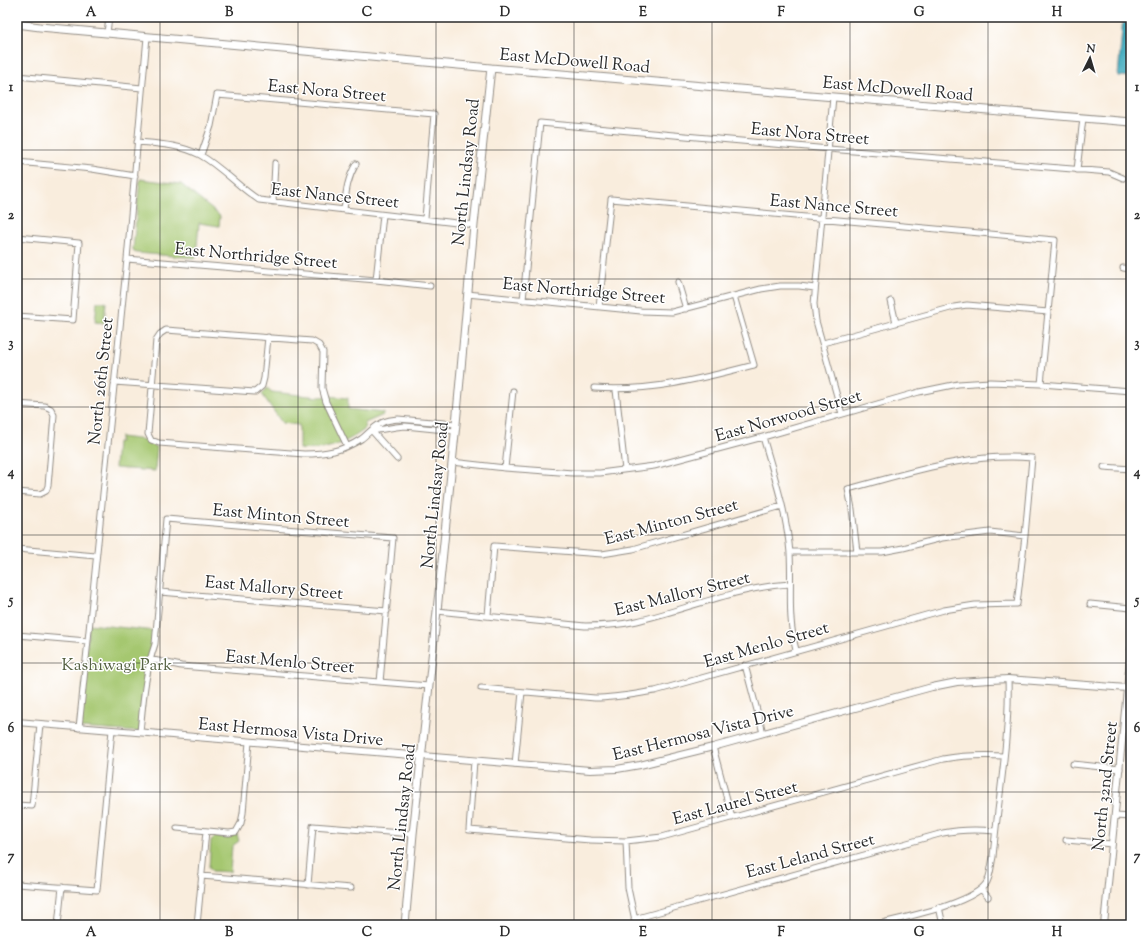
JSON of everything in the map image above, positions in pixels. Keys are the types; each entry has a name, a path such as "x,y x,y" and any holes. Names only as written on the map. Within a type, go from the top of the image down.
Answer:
{"main road":[{"name":"East McDowell Road","path":"17,24 491,68 1131,122"},
{"name":"North Lindsay Road","path":"405,925 413,834 438,611 467,294 491,68"}],"street":[{"path":"108,33 109,17"},
{"name":"North 26th Street","path":"79,728 135,176 147,37"},
{"path":"17,76 142,88"},
{"name":"East Nora Street","path":"200,155 211,126 216,95 434,114 425,218"},
{"path":"834,97 814,304 816,321 842,414"},
{"path":"1077,170 1083,118"},
{"name":"East Nora Street","path":"523,300 540,123 1109,172 1124,178"},
{"name":"East Nance Street","path":"137,142 168,144 184,148 200,155 259,200 383,215 425,218 474,225"},
{"path":"17,162 92,169 135,176"},
{"path":"273,202 275,162"},
{"path":"344,210 346,188 350,174 356,164"},
{"name":"East Nance Street","path":"599,307 611,199 1055,240 1048,312"},
{"path":"376,280 383,215"},
{"path":"17,237 79,243 73,320 17,316"},
{"name":"East Northridge Street","path":"126,259 430,286"},
{"path":"1122,268 1131,269"},
{"path":"678,282 686,309"},
{"name":"East Northridge Street","path":"467,294 599,307 672,312 713,300 761,289 780,286 815,288"},
{"path":"594,388 616,390 654,387 695,380 754,365 734,296"},
{"path":"891,301 896,322"},
{"path":"823,343 896,322 967,305 1048,312 1041,384"},
{"path":"347,446 326,402 322,388 323,352 319,345 312,341 166,330 160,334 156,340 148,434 151,440 159,443 320,454 333,452 347,446 360,440 372,431 396,426 456,427"},
{"path":"114,382 255,392 262,386 264,378 268,337"},
{"name":"East Norwood Street","path":"452,462 505,468 573,473 600,473 654,466 763,437 919,392 958,384 990,382 1041,384 1131,391"},
{"path":"616,390 625,470"},
{"path":"505,468 513,391"},
{"path":"17,404 45,406 51,409 54,415 48,486 46,491 40,494 17,492"},
{"path":"372,431 397,459"},
{"path":"763,437 782,506 790,552 790,612 792,634 796,650"},
{"path":"790,552 857,552 882,552 942,538 990,532 1025,536 1032,458 1011,456 981,458 946,463 848,489 857,552"},
{"path":"1104,466 1131,469"},
{"name":"East Minton Street","path":"488,615 494,546 602,554 633,549 782,506"},
{"name":"East Minton Street","path":"160,592 166,519 393,538 387,611"},
{"name":"East Menlo Street","path":"481,688 596,698 624,696 654,691 796,650 944,610 975,606 1017,604 1025,536"},
{"path":"17,549 96,556"},
{"name":"East Mallory Street","path":"438,611 585,626 607,626 636,622 760,588 790,584"},
{"path":"140,732 149,659 155,644 160,592"},
{"name":"East Mallory Street","path":"160,592 387,611"},
{"path":"1090,604 1131,608"},
{"path":"380,682 387,611"},
{"path":"17,635 87,641"},
{"name":"North 32nd Street","path":"1104,925 1131,649"},
{"name":"East Menlo Street","path":"149,659 181,666 429,686"},
{"path":"745,665 763,733"},
{"path":"875,925 939,908 959,901 973,895 987,882 990,872 1004,756 1009,700 1008,679"},
{"name":"East Hermosa Vista Drive","path":"17,722 590,770 617,769 640,765 713,747 932,686 957,682 1008,679 1127,688"},
{"path":"515,764 522,692"},
{"path":"17,805 32,806 40,724"},
{"path":"17,884 97,890 112,730"},
{"path":"177,828 229,833 236,832 241,823 249,742"},
{"path":"713,747 732,818"},
{"name":"East Laurel Street","path":"474,761 469,830 590,840 626,841 662,837 943,759 971,755 1004,756"},
{"path":"1073,764 1120,768"},
{"path":"1115,816 1131,818"},
{"path":"308,885 313,826 413,834"},
{"name":"East Leland Street","path":"634,919 943,833 961,829 995,831"},
{"path":"197,925 206,831"},
{"path":"1066,840 1112,844"},
{"path":"626,841 628,888 636,925"},
{"path":"201,876 351,888"},
{"path":"58,925 62,887"},
{"path":"981,889 988,897"},
{"path":"939,908 943,925"}],"shaded area":[{"path":"1131,728 1131,810 1127,810 1124,805"}],"green space":[{"path":"140,179 181,184 220,216 219,226 199,223 196,258 134,252 133,249"},
{"path":"97,302 106,302 104,323 95,322"},
{"path":"267,388 272,392 319,397 329,396 348,398 348,409 384,413 383,415 365,423 364,430 349,440 325,448 299,449 299,425 282,423 262,394"},
{"path":"120,437 146,440 157,447 155,471 115,468 117,442 120,442"},
{"name":"Kashiwagi Park","path":"89,624 156,631 149,659 140,732 79,728"},
{"path":"237,834 239,841 232,846 230,872 212,871 209,867 211,840 215,837 229,838"}],"water":[{"path":"1123,17 1131,17 1131,77 1118,76"}]}
